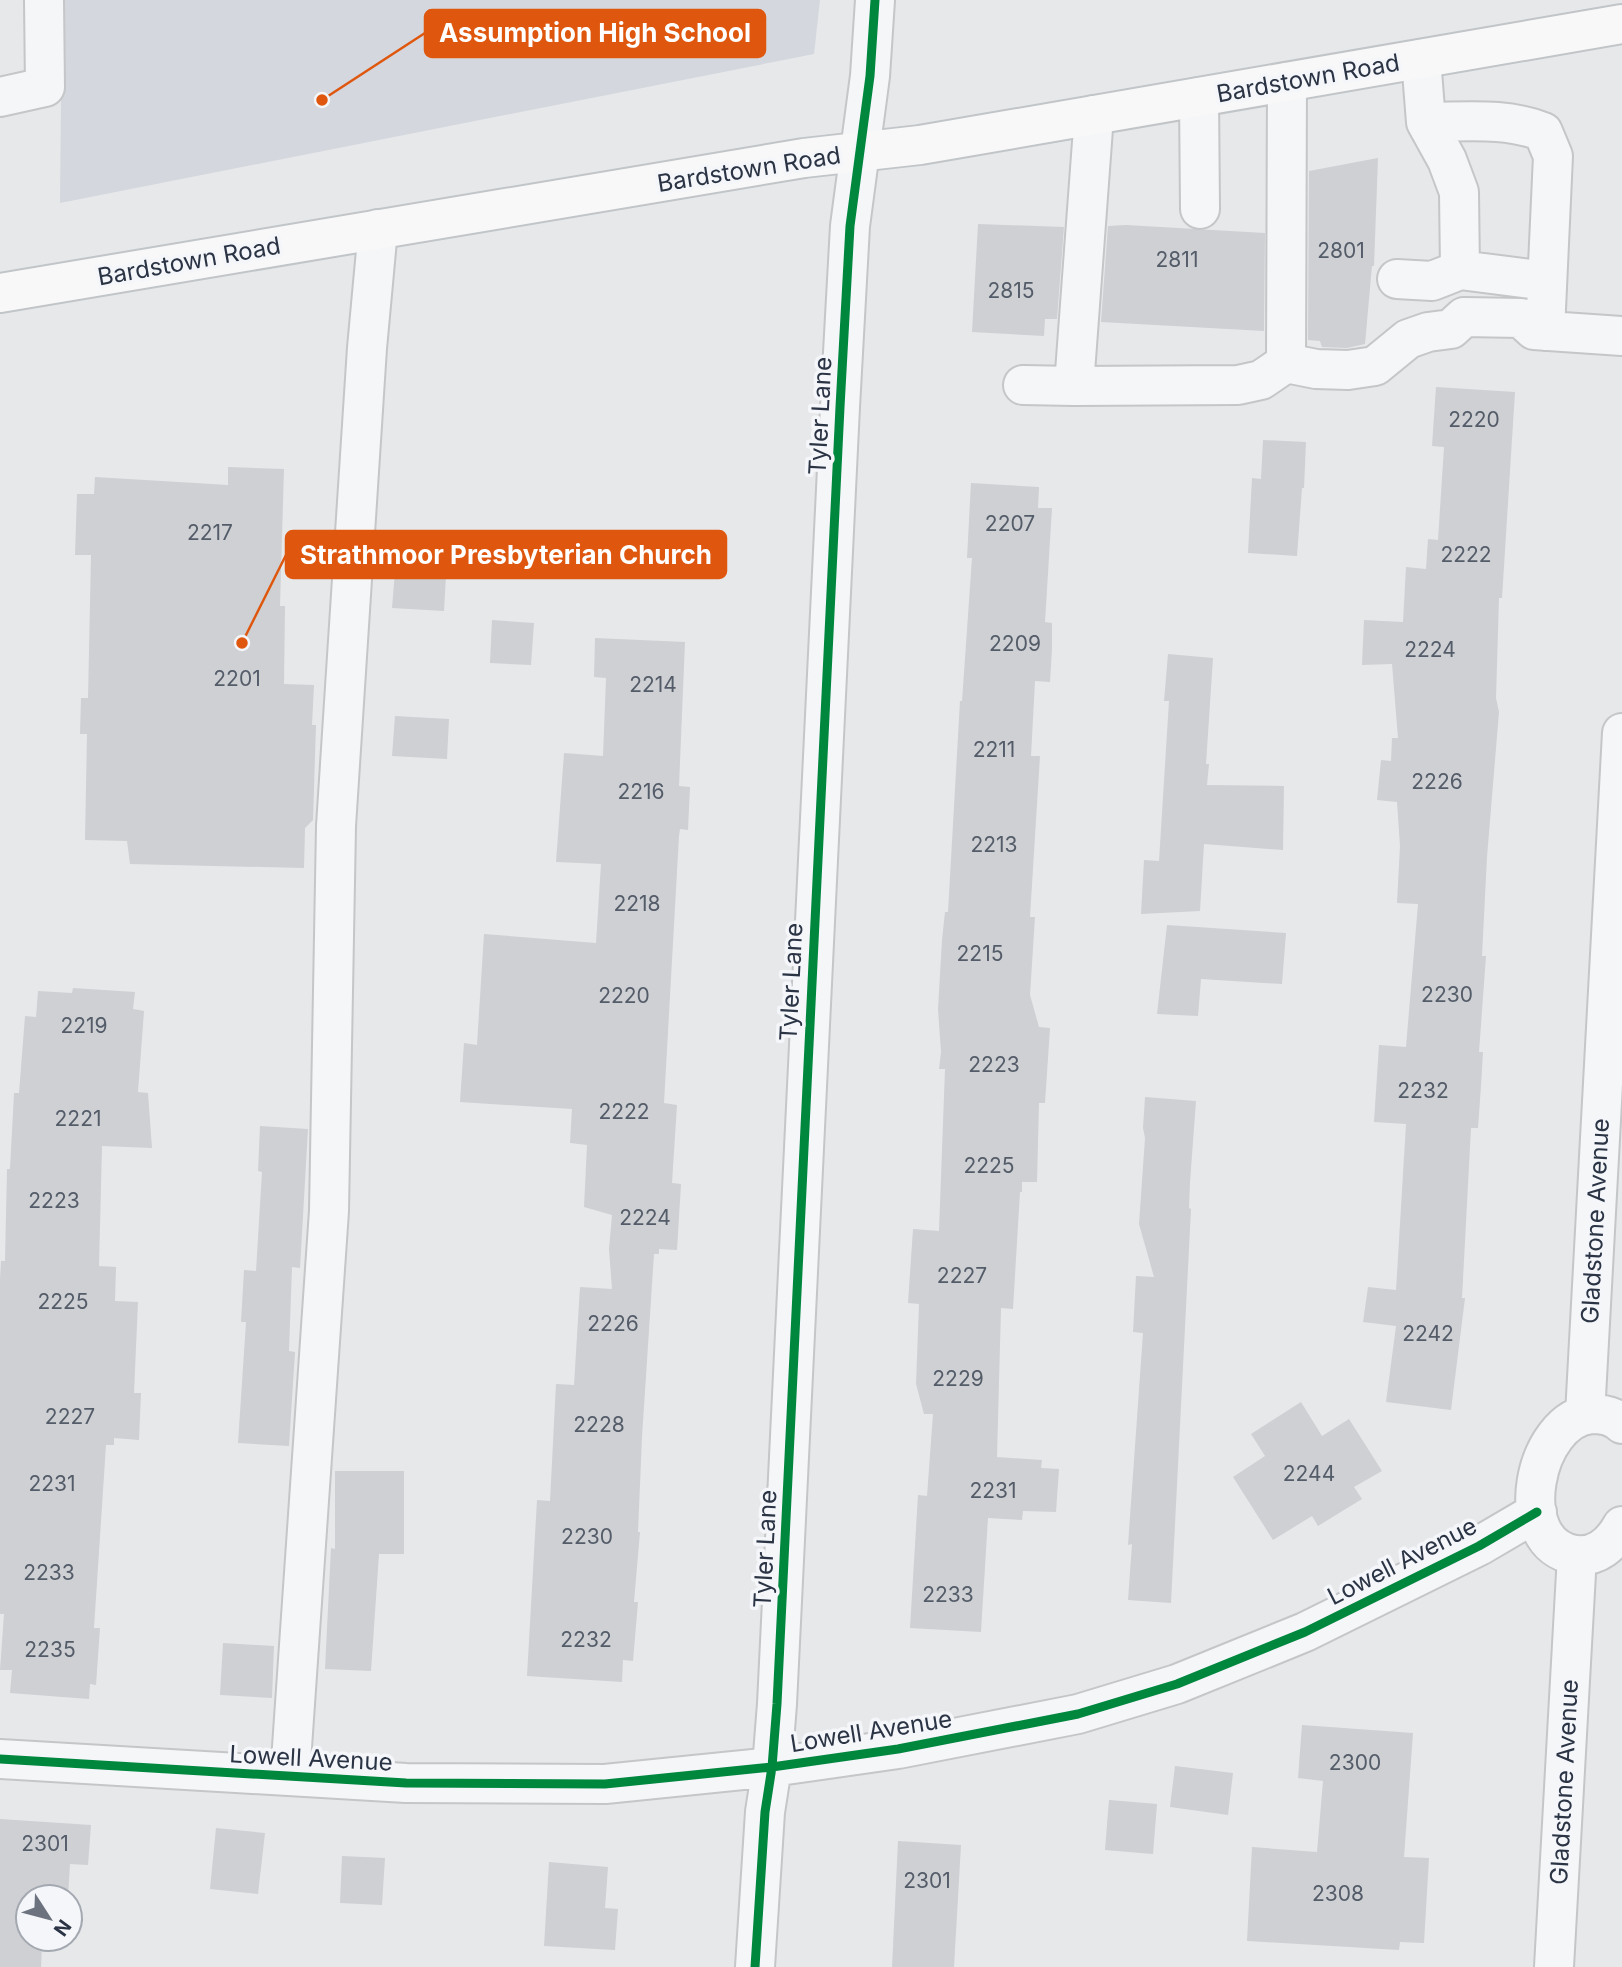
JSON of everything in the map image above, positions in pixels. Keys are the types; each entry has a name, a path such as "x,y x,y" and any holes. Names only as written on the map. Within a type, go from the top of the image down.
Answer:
{"main road":[{"name":"Bardstown Road","path":"0,293 804,158 920,145 1622,24"}],"street":[{"path":"0,96 45,87 44,0"},
{"name":"Tyler Lane","path":"755,1967 765,1812 772,1767 850,226 870,76 875,0"},
{"path":"1421,59 1426,122 1447,160 1459,192 1460,270"},
{"path":"1286,363 1287,82"},
{"path":"1199,97 1200,209"},
{"path":"1074,386 1094,115"},
{"path":"1426,122 1503,122 1544,132 1553,156 1547,281 1540,330"},
{"path":"290,1776 329,1211 336,826 378,229"},
{"path":"1397,279 1432,281 1460,270 1547,281"},
{"path":"1023,385 1238,385 1261,380 1286,363 1316,369 1348,370 1375,366 1408,339 1428,332 1451,330 1464,317 1521,318 1540,330 1622,336"},
{"name":"Gladstone Avenue","path":"1585,1415 1622,733"},
{"path":"1622,1424 1602,1414 1579,1415 1561,1428 1546,1453 1536,1482 1537,1522 1549,1543 1567,1553 1584,1556 1603,1550 1622,1527"},
{"name":"Lowell Avenue","path":"0,1759 406,1783 605,1784 772,1767 898,1749 1078,1714 1177,1684 1305,1632 1479,1546 1536,1512"},
{"name":"Gladstone Avenue","path":"1554,1967 1577,1555"}],"shaded area":[{"path":"62,0 820,0 814,54 60,203"}],"building":[{"path":"1378,158 1374,266 1365,344 1347,348 1322,347 1320,341 1308,340 1309,171"},
{"path":"978,224 1064,227 1057,319 1045,319 1044,336 972,332"},
{"path":"1108,226 1265,233 1264,331 1101,322"},
{"path":"1436,387 1515,392 1502,598 1499,598 1496,698 1499,712 1482,956 1486,956 1479,1052 1483,1052 1481,1086 1478,1128 1471,1128 1462,1298 1465,1298 1451,1410 1386,1402 1396,1326 1363,1322 1368,1287 1396,1290 1406,1124 1374,1122 1379,1045 1406,1047 1418,904 1397,903 1400,846 1397,802 1377,800 1381,760 1391,761 1392,738 1398,738 1392,664 1362,665 1364,620 1403,622 1406,567 1426,569 1428,539 1438,540 1444,447 1432,446"},
{"path":"1263,440 1306,442 1297,556 1248,553 1252,478 1261,479"},
{"path":"228,467 284,469 280,606 285,606 284,684 314,685 312,725 316,725 313,820 305,828 304,868 130,864 127,841 85,840 87,734 80,734 81,698 88,698 91,555 75,555 77,494 94,494 95,477 228,485"},
{"path":"971,483 1039,487 1038,508 1052,508 1045,622 1052,623 1050,682 1035,681 1031,756 1040,756 1030,917 1035,917 1030,995 1039,1027 1050,1028 1045,1103 1039,1103 1037,1182 1022,1182 1013,1309 1001,1308 997,1457 1042,1460 1041,1468 1059,1469 1056,1512 1023,1511 1022,1520 988,1518 981,1632 910,1628 918,1495 927,1496 933,1414 924,1414 916,1384 919,1304 908,1303 913,1229 939,1231 945,1069 939,1069 941,1052 938,1009 942,940 945,912 948,912 960,701 972,558 967,558"},
{"path":"395,571 446,575 444,611 392,608"},
{"path":"492,620 534,623 531,665 490,663"},
{"path":"595,638 685,642 679,786 690,787 688,830 680,829 679,836 664,1103 677,1105 672,1183 681,1184 677,1250 659,1249 659,1254 654,1254 634,1602 638,1602 633,1661 623,1660 622,1682 527,1676 537,1500 550,1501 556,1384 574,1385 580,1287 612,1289 609,1249 612,1215 584,1207 587,1145 570,1143 572,1109 460,1102 464,1043 477,1045 484,934 596,943 601,864 556,862 564,753 603,756 606,678 594,677"},
{"path":"1168,654 1213,658 1207,785 1284,786 1283,850 1204,844 1200,911 1141,914 1144,860 1159,861 1169,701 1164,701"},
{"path":"395,716 449,719 447,759 392,756"},
{"path":"1167,925 1286,933 1282,984 1201,979 1198,1016 1157,1014"},
{"path":"73,988 135,992 133,1009 144,1011 138,1092 148,1093 152,1148 102,1146 99,1266 116,1267 115,1301 138,1302 134,1393 141,1393 139,1440 114,1438 114,1445 106,1445 94,1628 100,1628 96,1685 90,1684 89,1699 10,1693 12,1670 0,1670 4,1614 0,1614 0,1279 1,1261 5,1261 7,1169 10,1169 14,1093 19,1093 25,1016 36,1017 38,991 72,993"},
{"path":"1145,1097 1196,1101 1171,1603 1128,1600 1132,1544 1128,1545 1143,1333 1133,1332 1136,1276 1154,1277 1139,1224"},
{"path":"260,1126 308,1129 300,1268 292,1267 289,1351 295,1352 289,1446 238,1443 246,1322 241,1322 244,1270 256,1271 262,1172 258,1171"},
{"path":"1301,1402 1322,1436 1349,1419 1382,1471 1354,1487 1362,1499 1318,1526 1312,1516 1273,1540 1233,1477 1265,1456 1251,1434"},
{"path":"335,1471 404,1471 404,1554 379,1554 371,1671 325,1669 331,1548 335,1549"},
{"path":"223,1643 274,1646 272,1698 220,1695"},
{"path":"1302,1725 1413,1733 1404,1857 1429,1858 1424,1943 1400,1942 1399,1950 1247,1941 1252,1847 1317,1852 1323,1781 1298,1778"},
{"path":"1175,1766 1233,1773 1228,1815 1170,1807"},
{"path":"1109,1800 1157,1804 1153,1854 1105,1850"},
{"path":"0,1819 91,1825 88,1865 70,1864 69,1883 14,1883 14,1953 42,1953 41,1967 0,1967"},
{"path":"216,1828 265,1833 258,1894 210,1889"},
{"path":"898,1841 961,1845 954,1967 892,1967"},
{"path":"342,1856 385,1858 382,1905 340,1903"},
{"path":"549,1862 608,1867 605,1908 618,1909 615,1950 544,1946"}],"cycle path":[{"path":"755,1967 765,1812 777,1704 850,226 870,76 875,0"},
{"path":"0,1759 406,1783 605,1784 772,1767 898,1749 1078,1714 1177,1684 1305,1632 1479,1546 1537,1512"}],"place":[{"name":"Assumption High School","path":"322,100"},
{"name":"Strathmoor Presbyterian Church","path":"242,643"}]}
